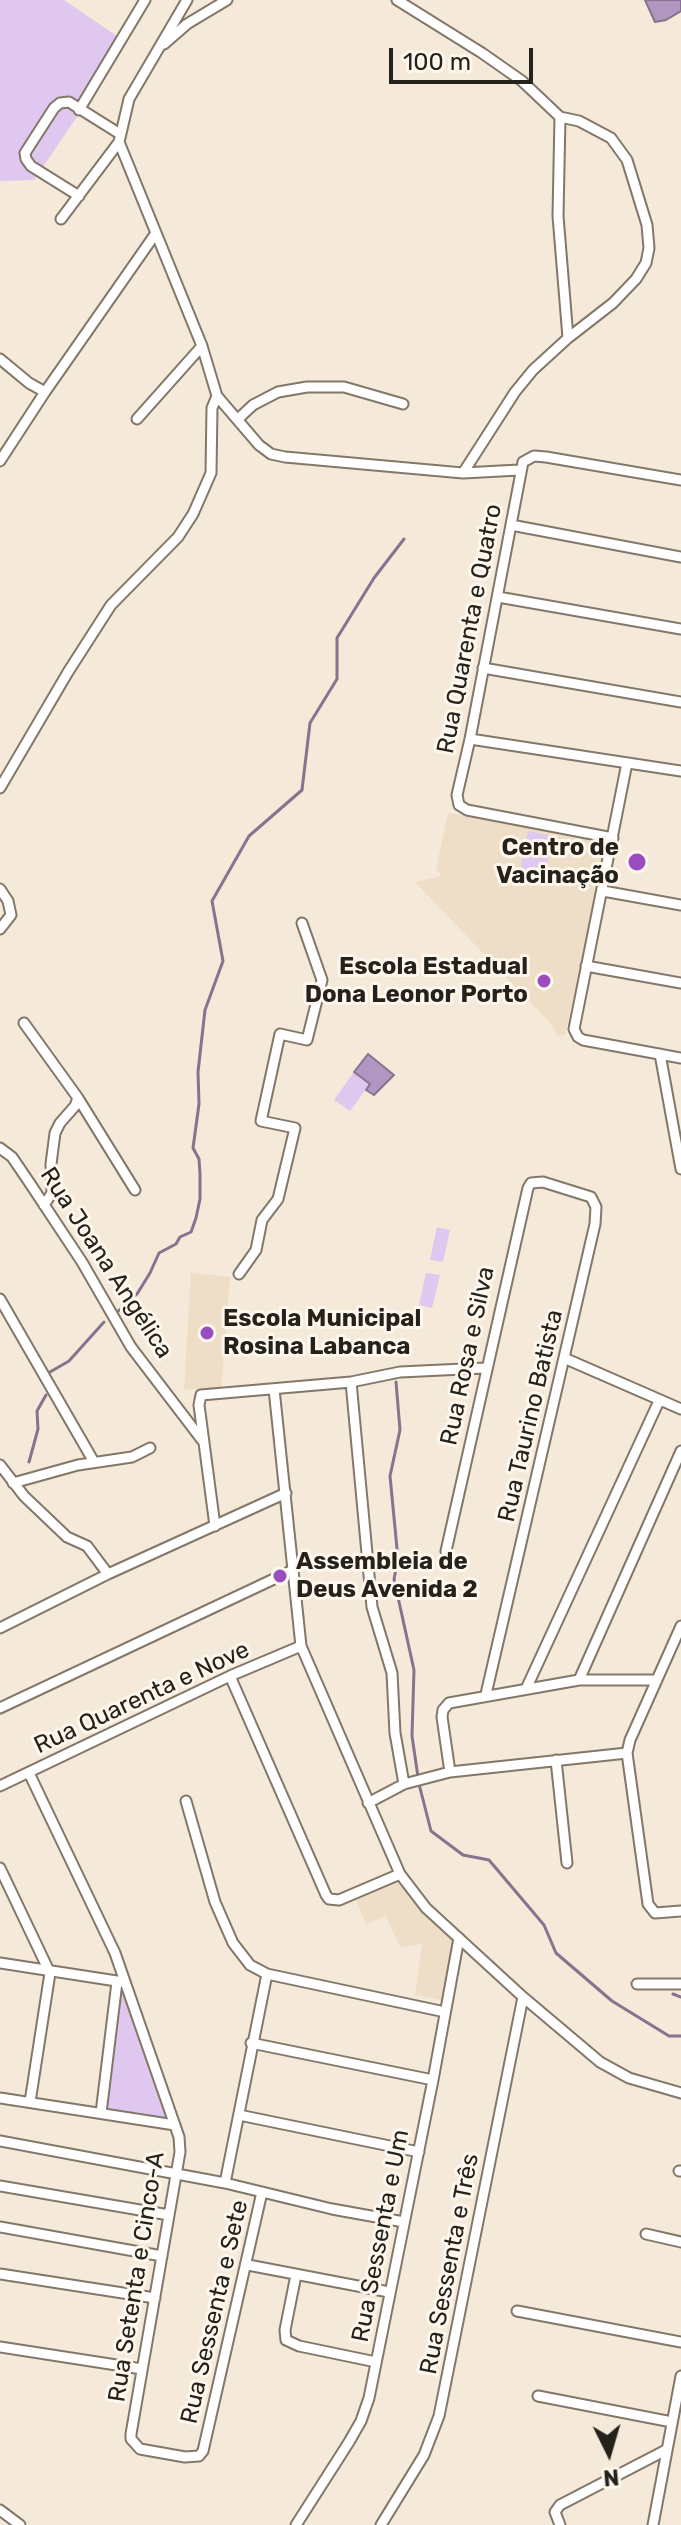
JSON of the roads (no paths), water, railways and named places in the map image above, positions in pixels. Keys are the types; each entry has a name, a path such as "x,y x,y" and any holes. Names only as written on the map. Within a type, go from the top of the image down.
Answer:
{"street":[{"path":"79,110 145,0"},
{"path":"61,219 119,138 129,99 187,0"},
{"path":"158,49 187,24 227,0"},
{"path":"397,0 512,74 560,117 579,121 611,138 627,160 647,225 649,248 646,263 636,279 613,303 533,370 515,392 463,473"},
{"path":"0,788 111,605 170,546 193,514 211,473 212,408 217,396 202,346 131,176 119,138 69,102 60,103 25,153 31,166 79,196"},
{"path":"560,117 557,157 559,243 568,338"},
{"path":"0,461 156,233"},
{"path":"137,419 202,346"},
{"path":"0,359 45,392"},
{"path":"238,419 253,405 278,392 307,387 344,387 403,404"},
{"name":"Rua Quarenta e Quatro","path":"217,396 259,445 271,454 463,473 521,466 498,597 457,795 459,805 467,810 613,838"},
{"path":"521,466 534,456 546,457 681,480"},
{"path":"511,525 681,557"},
{"path":"498,597 681,629"},
{"path":"483,668 681,702"},
{"path":"470,739 681,771"},
{"path":"627,763 574,1023 575,1033 583,1040 681,1058"},
{"path":"0,889 8,901 11,915 0,929"},
{"path":"603,891 681,905"},
{"path":"239,1274 256,1250 262,1220 278,1199 295,1128 261,1121 280,1034 307,1040 322,980 302,923"},
{"path":"586,966 681,983"},
{"path":"24,1023 78,1098 135,1190"},
{"path":"660,1054 681,1169"},
{"path":"44,1205 52,1193 51,1164 55,1133 78,1098"},
{"name":"Rua Joana Angélica","path":"1,1150 12,1157 82,1262 131,1347 204,1442"},
{"name":"Rua Taurino Batista","path":"486,1694 595,1224 596,1207 591,1197 543,1182"},
{"name":"Rua Rosa e Silva","path":"446,1551 521,1210 531,1183 543,1182"},
{"path":"0,1299 94,1462"},
{"path":"564,1358 681,1409"},
{"path":"215,1526 199,1399 203,1394 351,1382 400,1372 485,1368"},
{"path":"351,1382 372,1607 392,1673 395,1733 409,1783"},
{"path":"274,1389 301,1646 400,1874 426,1908 600,2062 629,2078 681,2093"},
{"path":"526,1689 659,1401"},
{"path":"13,1483 94,1462 132,1457 150,1448"},
{"path":"579,1680 681,1451"},
{"path":"0,1465 24,1496 59,1529 87,1546 108,1574"},
{"path":"0,1628 108,1574 286,1493"},
{"path":"0,1708 293,1570"},
{"path":"681,1626 627,1753 648,1904 655,1913 681,1911"},
{"name":"Rua Quarenta e Nove","path":"0,1786 230,1676 301,1646"},
{"path":"230,1676 329,1899 339,1900 400,1874"},
{"path":"450,1772 443,1710 449,1703 486,1694 579,1680 656,1680"},
{"path":"368,1803 409,1783 450,1772 627,1753"},
{"path":"556,1760 567,1863"},
{"name":"Rua Setenta e Cinco-A","path":"29,1773 115,1953 122,1982 175,2125 180,2152 131,2434"},
{"path":"186,1801 209,1886 233,1943 250,1965 267,1974 445,2012"},
{"path":"0,1868 50,1973 30,2102"},
{"name":"Rua Sessenta e Um","path":"296,2525 361,2421 419,2152 459,1938"},
{"path":"0,1963 122,1982 101,2113"},
{"path":"225,2183 267,1974"},
{"path":"637,1984 681,1984"},
{"name":"Rua Sessenta e Três","path":"381,2525 424,2455 439,2416 523,1997"},
{"path":"251,2043 433,2080"},
{"path":"0,2098 175,2125"},
{"path":"239,2115 419,2152"},
{"path":"0,2141 225,2183 404,2222"},
{"path":"0,2186 169,2215"},
{"name":"Rua Sessenta e Sete","path":"131,2434 131,2439 140,2449 185,2457 199,2456 203,2451 248,2265 262,2192"},
{"path":"0,2227 162,2256"},
{"path":"646,2234 681,2242"},
{"path":"248,2265 389,2292"},
{"path":"0,2274 155,2298"},
{"path":"296,2275 285,2330 286,2340 299,2346 376,2362"},
{"path":"517,2311 681,2342"},
{"path":"0,2347 142,2369"},
{"path":"653,2525 681,2376"},
{"path":"538,2396 672,2422"},
{"path":"560,2525 555,2512 560,2505 666,2450"},
{"path":"3,2517 20,2525"}],"waterway":[{"path":"116,1313 137,1294 159,1253 191,1232 196,1218 200,1174 199,1159 193,1148 199,1104 198,1072 205,1010 223,961 212,901 249,836 302,790 310,723 337,679 337,638 374,578 404,539"},
{"path":"50,1372 69,1361 104,1322"},
{"path":"396,1382 400,1430 390,1476 398,1559 394,1579 414,1670 412,1736 418,1777"},
{"path":"29,1462 38,1429 37,1411 46,1395"},
{"path":"419,1784 431,1831 463,1855 489,1860 544,1925 556,1953 612,2001 669,2036 681,2036"},
{"path":"673,1994 681,1997"}],"place":[{"name":"Centro de Vacinação","path":"637,862"},
{"name":"Escola Estadual Dona Leonor Porto","path":"544,981"},
{"name":"Escola Municipal Rosina Labanca","path":"207,1333"},
{"name":"Assembleia de Deus Avenida 2","path":"280,1576"}]}
